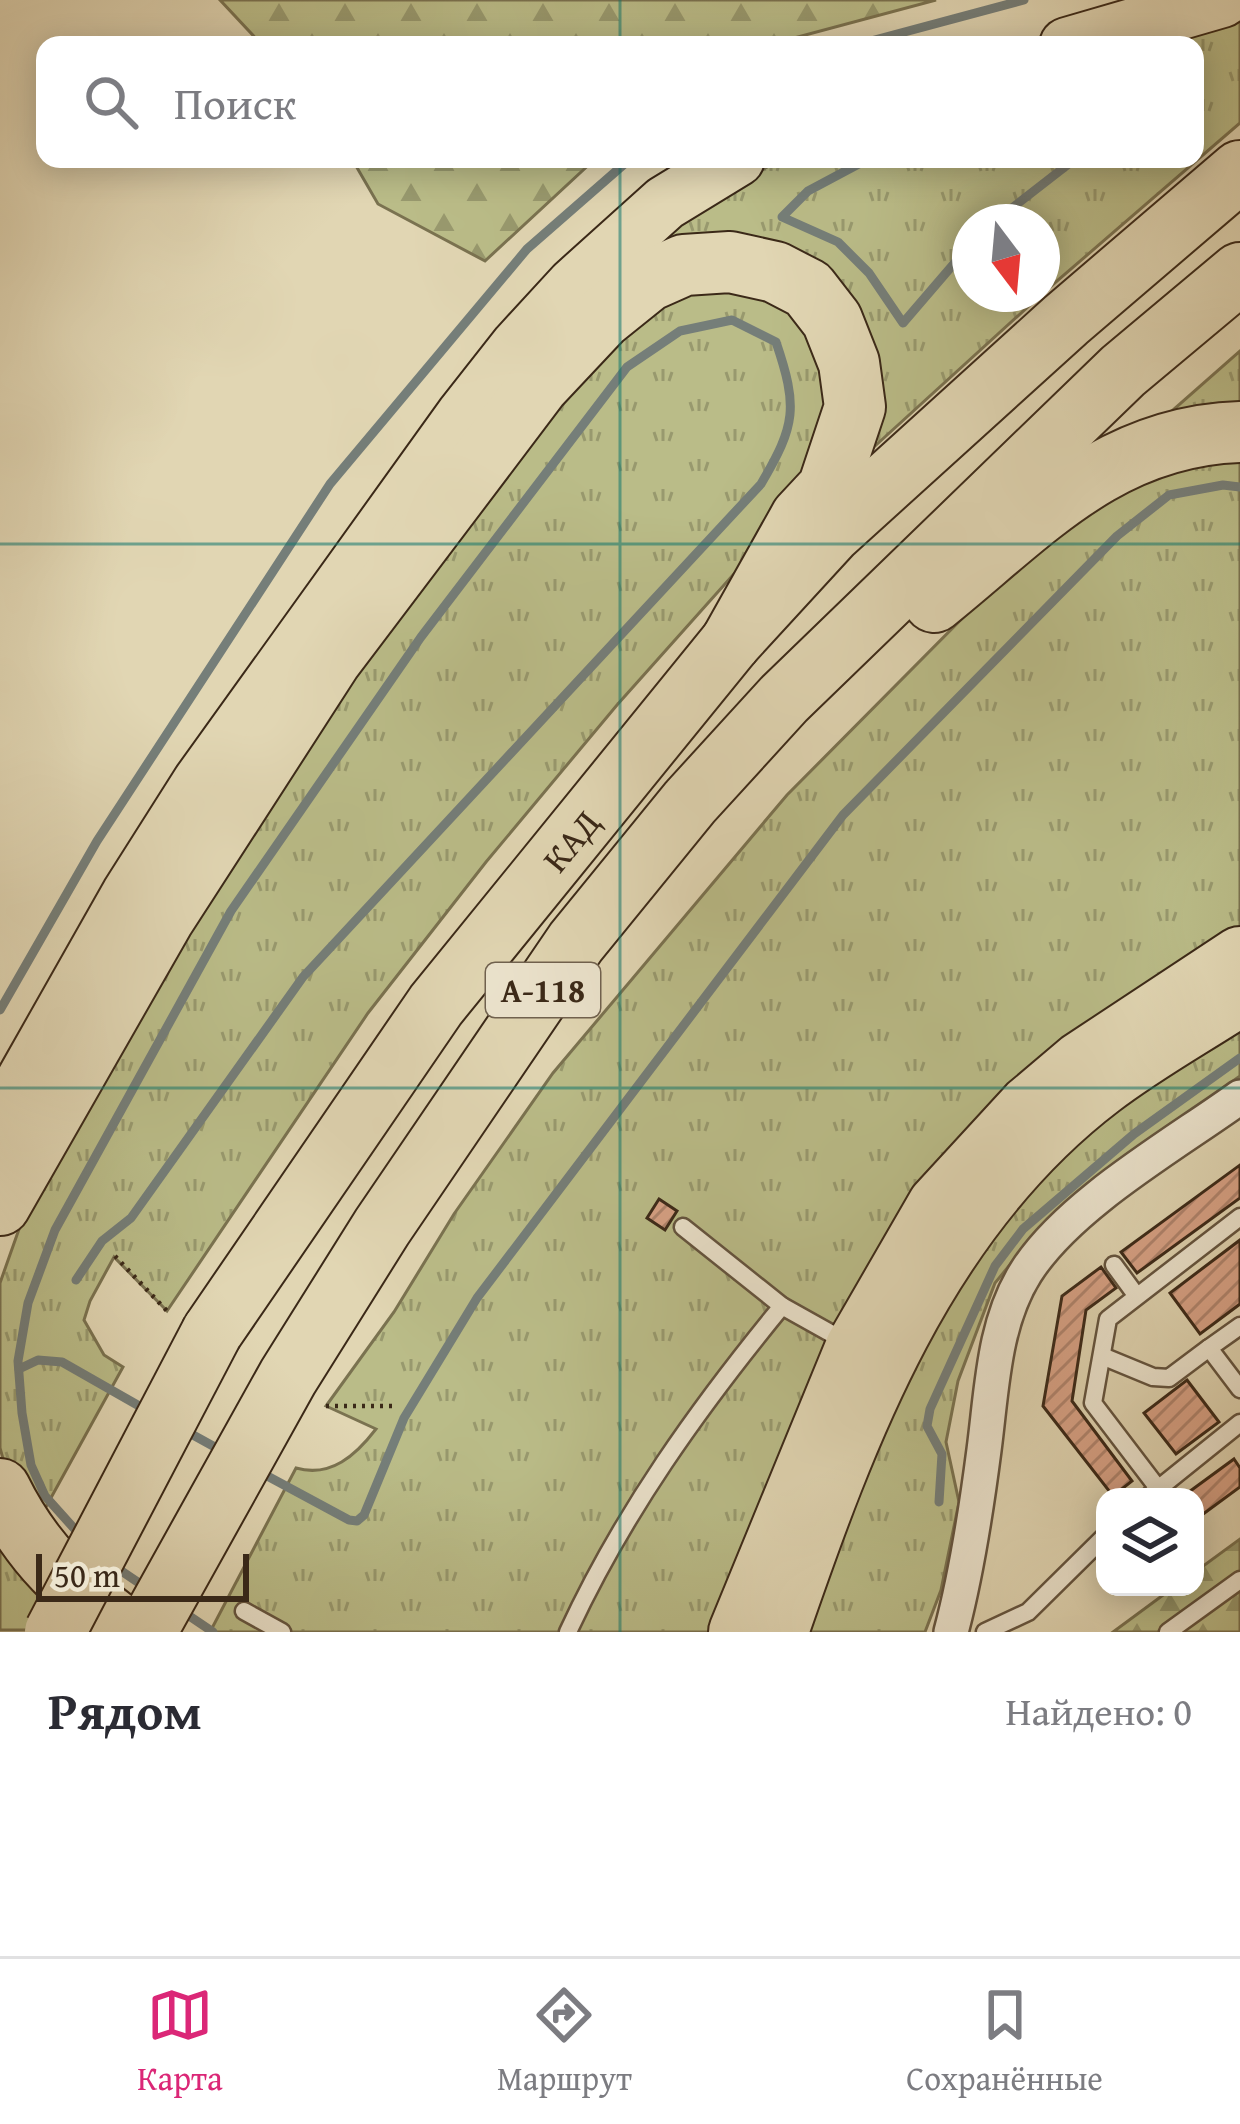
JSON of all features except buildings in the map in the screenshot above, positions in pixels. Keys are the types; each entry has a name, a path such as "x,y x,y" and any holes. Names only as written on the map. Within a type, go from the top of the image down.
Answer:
{"highway":[{"name":"КАД","path":"55,1632 190,1321 436,1005 731,642 831,533 1066,320 1240,171"},
{"path":"0,1205 163,920 331,660 538,385 602,318 648,281 684,265 730,262 775,272 808,289 832,320 849,363 855,407 829,488 801,517 731,642"},
{"name":"КАД","path":"146,1632 307,1392 382,1227 576,941 690,802 784,699 1123,371 1240,273"},
{"path":"845,638 928,607 1113,462 1192,437 1240,432"},
{"path":"739,1632 856,1347 938,1205 1028,1106 1111,1041 1240,957"},
{"path":"0,1489 34,1548 63,1582 129,1632"}],"main road":[{"path":"1098,36 1222,0"},
{"path":"0,1122 129,894 200,782 463,416 574,285 665,203 722,168"},
{"path":"781,1632 827,1498 890,1355 939,1265 1022,1162 1101,1089 1240,999"}],"street":[{"path":"951,1632 972,1539 999,1336 1027,1270 1087,1207 1240,1097"}],"lane":[{"path":"1149,1488 1093,1403 1108,1318 1240,1217"},
{"path":"683,1227 782,1306 856,1347"},
{"path":"1114,1265 1136,1295"},
{"path":"568,1632 602,1560 708,1397 782,1306"},
{"path":"1102,1356 1153,1377 1168,1378 1240,1326"},
{"path":"1209,1348 1240,1389"},
{"path":"1157,1488 1240,1423"},
{"path":"985,1632 1028,1612 1096,1545"},
{"path":"1168,1632 1240,1580"},
{"path":"244,1611 281,1632"}],"path":[{"path":"115,1256 190,1321"},
{"path":"307,1392 392,1406"}],"green space":[{"path":"220,0 936,0 802,36 254,36"},
{"path":"1240,21 1240,123 1204,154 1204,36 1187,36"},
{"path":"357,168 585,168 485,261 378,204"},
{"path":"765,168 1188,168 1060,278 1060,204 952,204 952,312 1022,312 875,446 863,333 641,253 726,189"},
{"path":"688,283 788,304 839,393 798,502 617,705 368,1013 167,1311 114,1257 84,1320 104,1355 123,1367 36,1525 10,1484 0,1448 0,1283 24,1215 262,791 565,382"},
{"path":"1240,351 1240,413 1165,417"},
{"path":"1240,453 1240,932 1146,992 720,1632 210,1632 296,1468 320,1470 342,1462 376,1429 326,1406 394,1312 454,1214 553,1073 787,795 1033,547 1092,496"},
{"path":"1240,1018 1240,1076 1040,1228 995,1283 958,1381 946,1442 959,1502 941,1590 925,1632 800,1632 891,1394 1028,1176"},
{"path":"0,1534 102,1630 0,1630"},
{"path":"1240,1539 1240,1632 1113,1632 1162,1596 1204,1596 1204,1565"}],"waterway":[{"path":"890,36 1024,0"},
{"path":"0,1010 97,841 330,484 527,249 620,168"},
{"path":"851,168 808,191 782,217 838,242 869,273 903,323 952,266"},
{"path":"1017,204 1063,168"},
{"path":"76,1280 102,1241 131,1218 303,977 761,484 781,446 790,415 788,383 776,342 732,320 680,331 627,367 421,637 231,911 55,1230 28,1303 18,1361 31,1465 45,1496 80,1535"},
{"path":"258,1471 349,1520 364,1515 404,1418 477,1298 843,815 1117,536 1169,495 1223,485 1240,487"},
{"path":"939,1502 942,1454 927,1426 930,1409 995,1266 1023,1229 1134,1134 1240,1058"},
{"path":"19,1369 38,1360 62,1362 148,1411"},
{"path":"184,1430 222,1451"},
{"path":"114,1566 145,1587"},
{"path":"179,1609 213,1632"}]}
